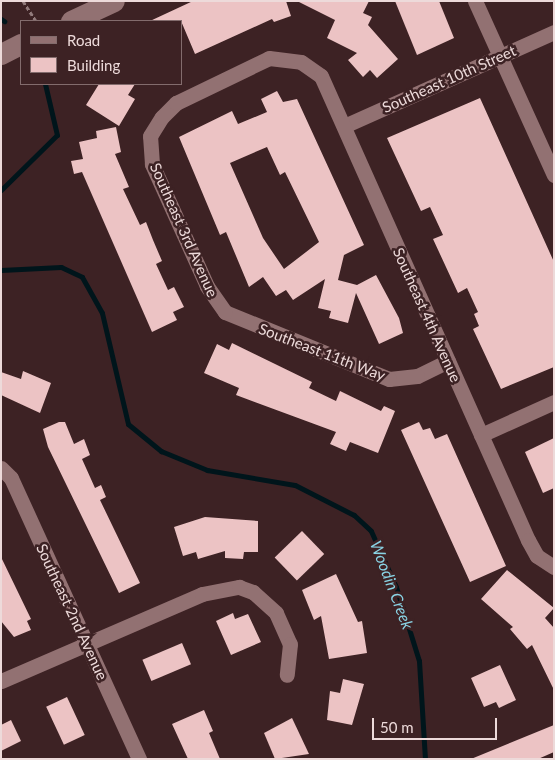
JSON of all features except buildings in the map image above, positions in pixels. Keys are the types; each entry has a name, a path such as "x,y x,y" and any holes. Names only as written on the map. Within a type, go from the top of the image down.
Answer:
{"street":[{"path":"73,20 114,1"},
{"path":"475,1 554,175"},
{"name":"Southeast 10th Street","path":"344,126 554,32"},
{"path":"1,54 20,44"},
{"name":"Southeast 4th Avenue","path":"162,117 176,103 269,58 301,62 321,76 528,540 537,556 554,567"},
{"name":"Southeast 3rd Avenue","path":"162,117 150,136 152,164 207,286 225,312"},
{"name":"Southeast 11th Way","path":"225,312 389,379 417,376 448,361"},
{"path":"481,435 554,402"},
{"name":"Southeast 2nd Avenue","path":"1,468 11,478 139,759"},
{"path":"1,682 85,643 202,594 239,587 253,592 276,613 290,644 287,675"}],"path":[{"path":"23,1 35,20"}],"waterway":[{"name":"Woodin Creek","path":"1,190 57,135 45,85"},
{"name":"Woodin Creek","path":"1,270 61,267 82,277 102,313 128,424 161,451 207,470 295,485 354,515 371,531 396,587 419,661 425,759"}]}
